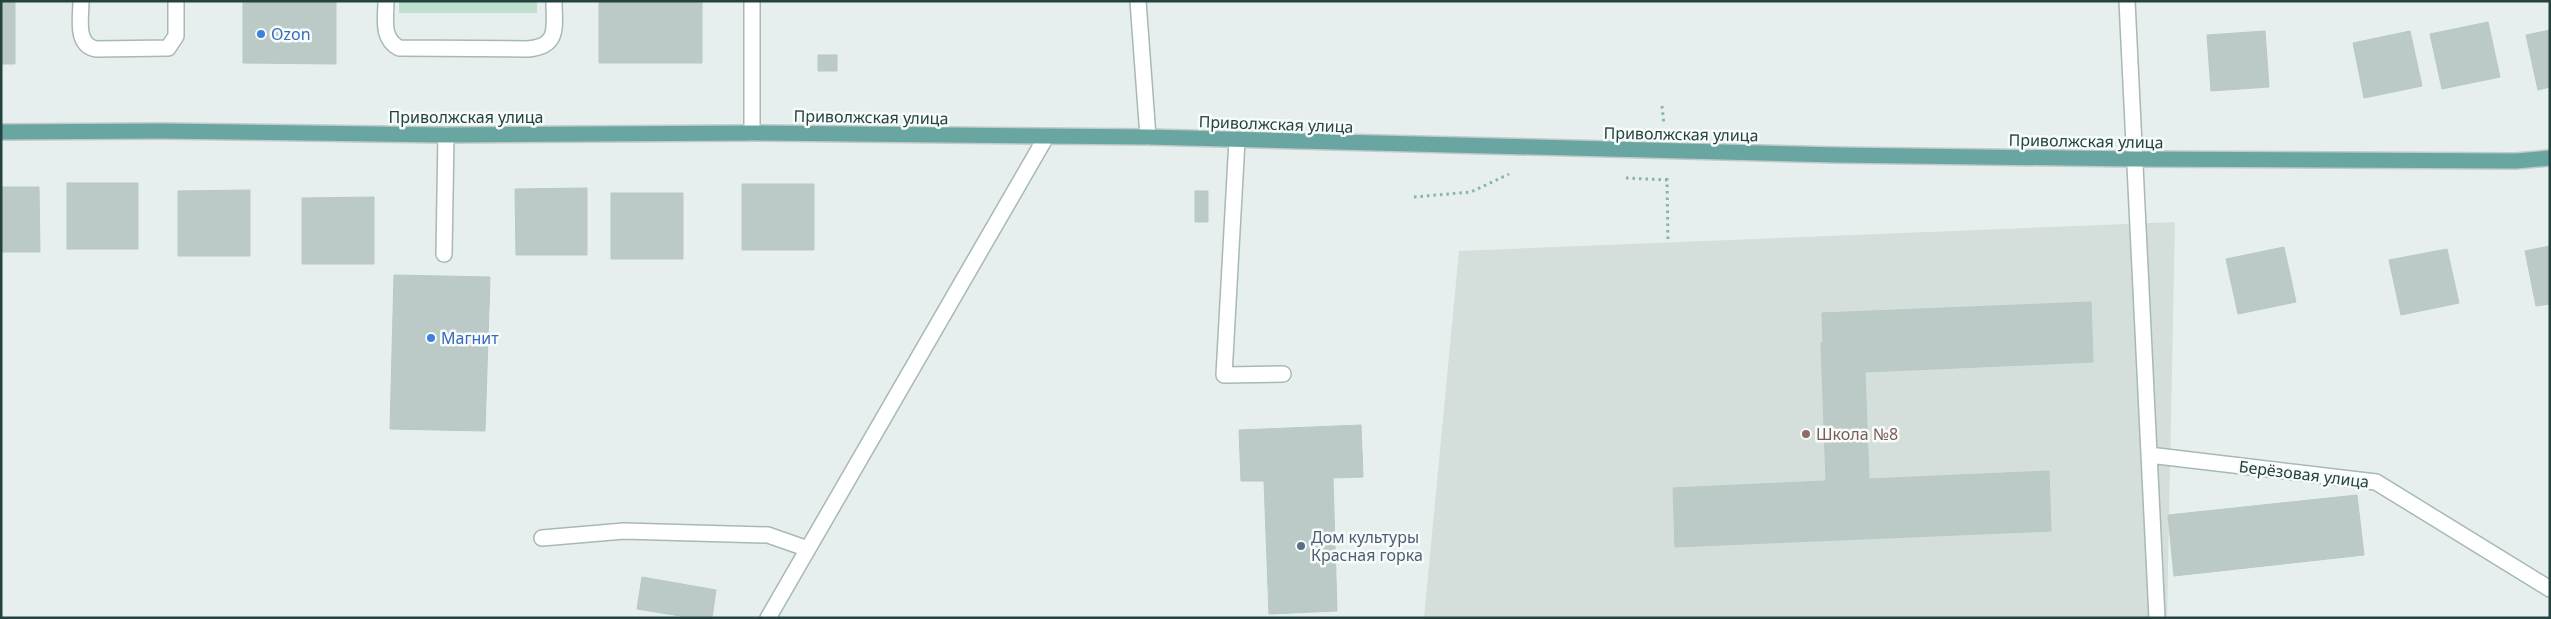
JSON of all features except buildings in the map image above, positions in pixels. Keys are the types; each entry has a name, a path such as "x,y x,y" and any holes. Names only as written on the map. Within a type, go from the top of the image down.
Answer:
{"main road":[{"name":"Приволжская улица","path":"1,132 160,131 446,135 752,133 1148,138 1676,151 2136,159 2516,161 2550,158"}],"street":[{"path":"81,1 81,36 87,46 96,50 168,48 176,36 176,1"},
{"path":"386,1 386,35 394,46 405,49 540,48 547,44 554,35 554,1"},
{"path":"752,1 752,133"},
{"path":"1138,1 1148,138"},
{"path":"2127,1 2157,618"},
{"path":"444,254 446,135"},
{"path":"768,618 1046,137"},
{"path":"1237,140 1224,375 1283,374"},
{"name":"Берёзовая улица","path":"2149,455 2376,482 2550,589"},
{"path":"542,538 624,531 768,535 808,549"}],"path":[{"path":"1414,198 1471,192 1510,173"},
{"path":"1618,178 1667,180"}],"shaded area":[{"name":"Школа №8","path":"2175,222 2167,618 1424,618 1459,251"}],"green space":[{"path":"399,1 537,1 537,13 399,13"}],"place":[{"name":"Ozon","path":"261,34"},
{"name":"Магнит","path":"431,338"},
{"name":"Школа №8","path":"1806,434"},
{"name":"Дом культуры Красная горка","path":"1301,546"}]}
